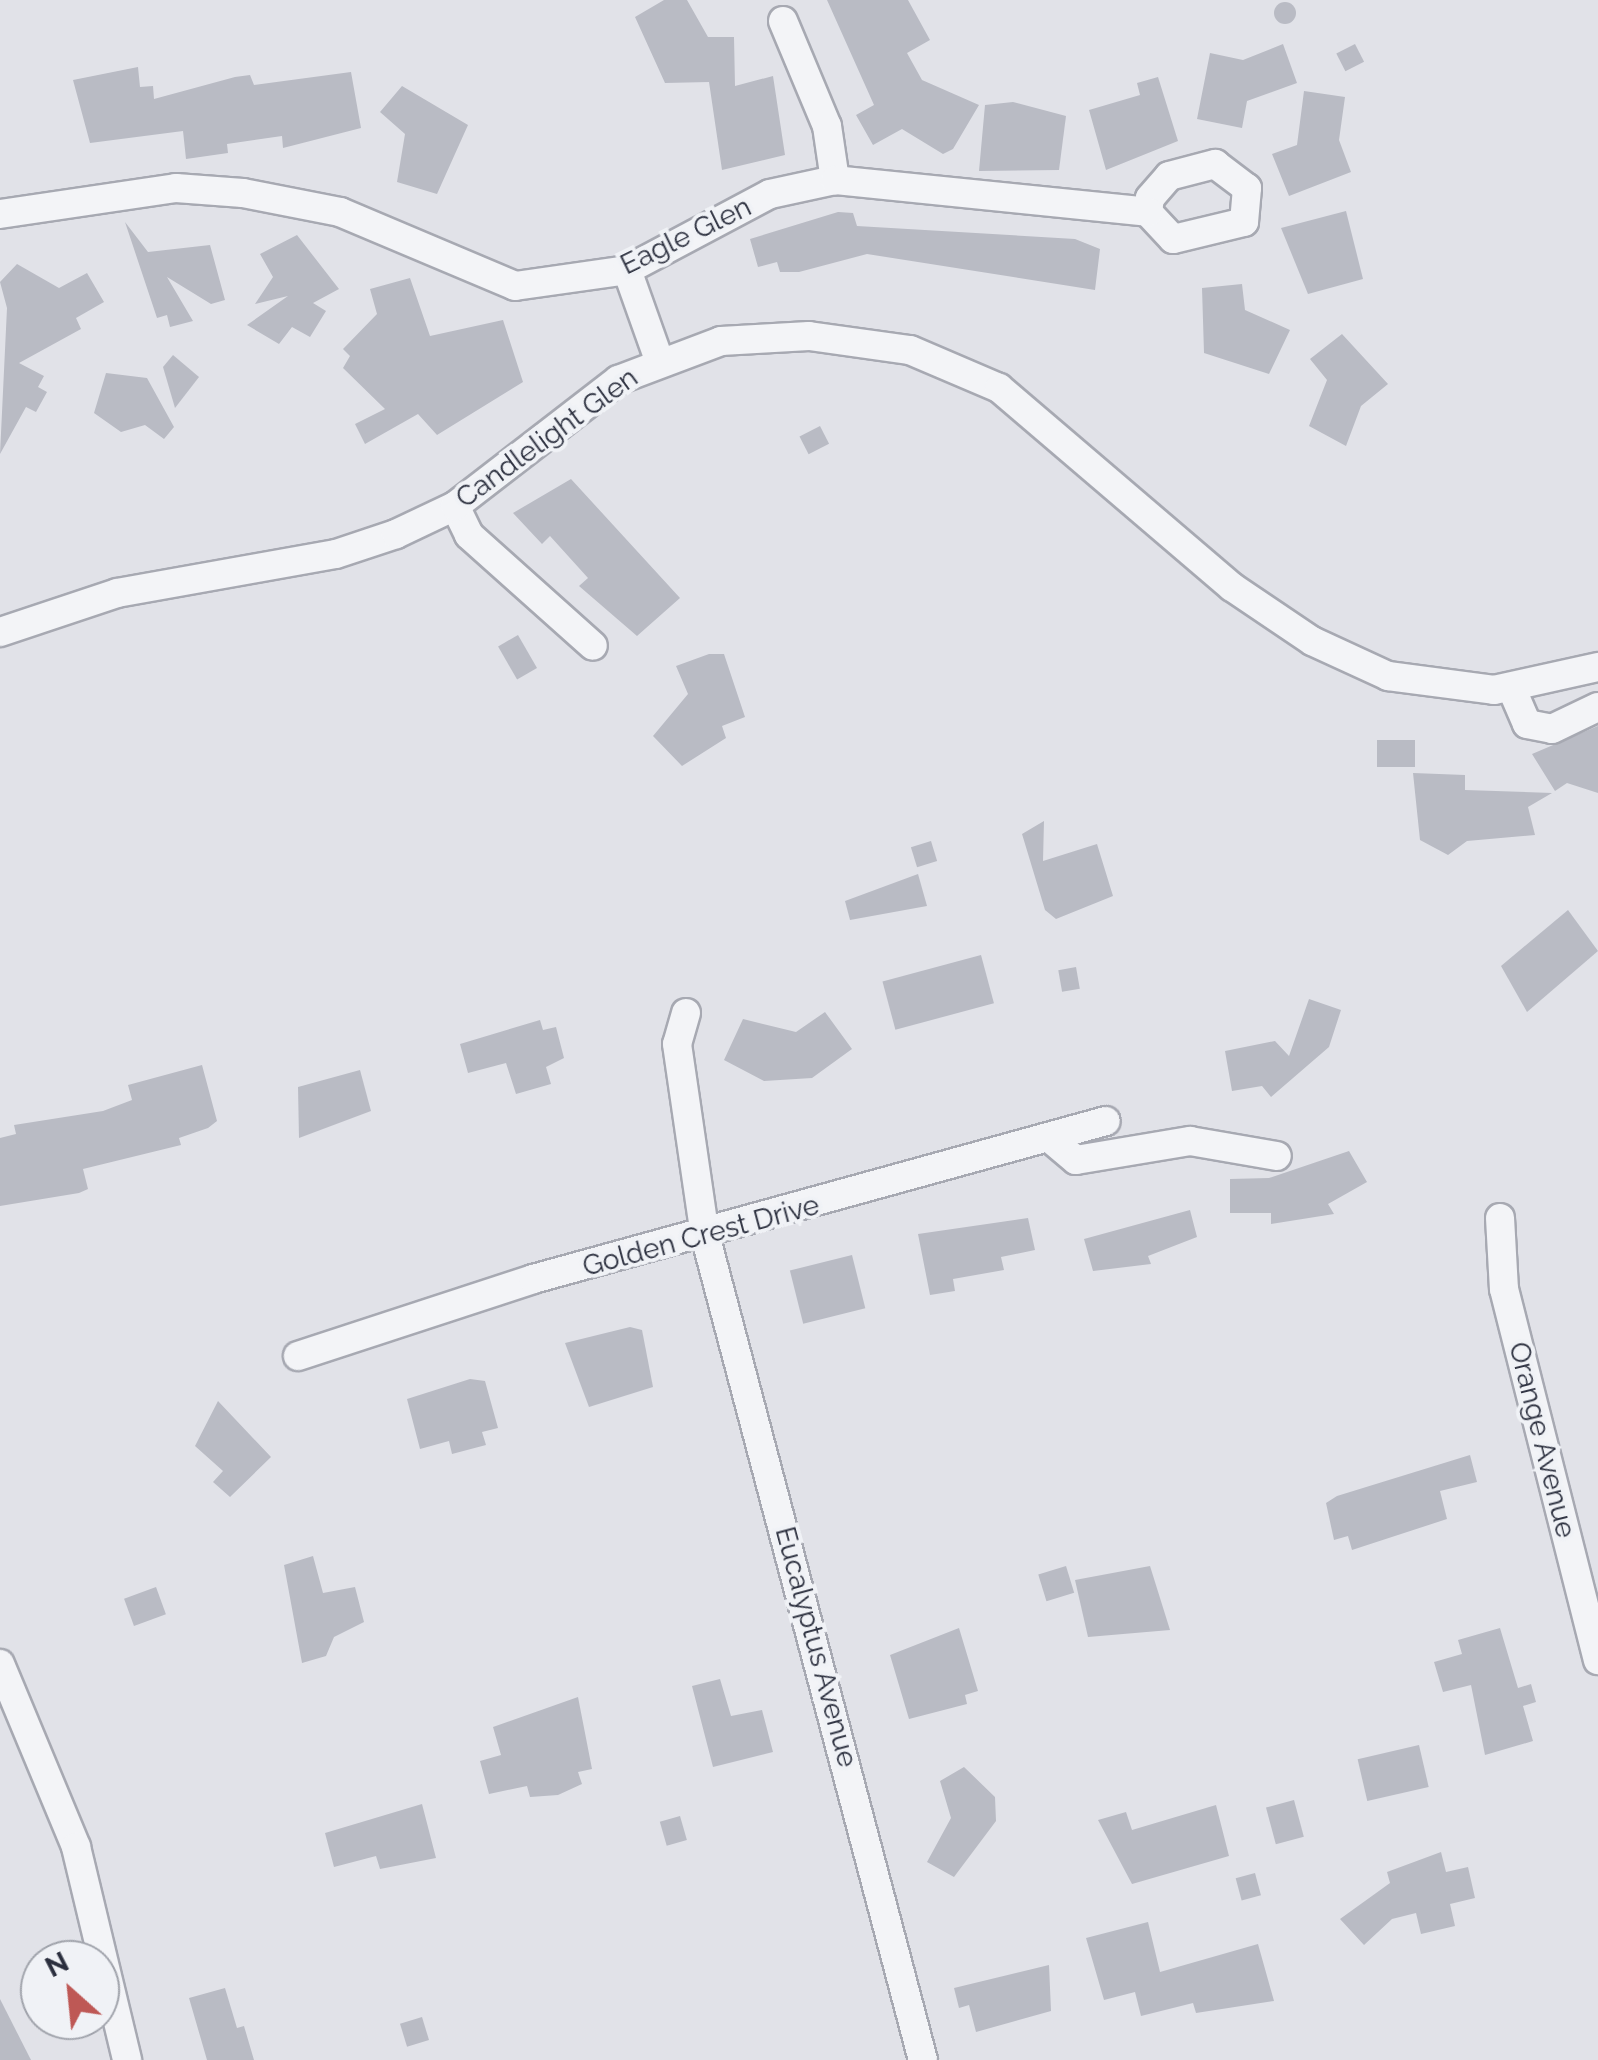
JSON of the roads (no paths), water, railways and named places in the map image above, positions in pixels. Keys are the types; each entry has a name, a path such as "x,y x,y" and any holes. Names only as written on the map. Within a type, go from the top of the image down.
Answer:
{"street":[{"path":"783,22 827,126 835,180"},
{"name":"Eagle Glen","path":"0,214 176,188 242,192 340,212 515,286 627,270 770,194 835,180 1148,212"},
{"path":"627,270 659,360"},
{"name":"Candlelight Glen","path":"0,632 117,593 336,554 455,506 618,380 659,360 721,341 809,336 910,350 1037,412 1232,587 1312,642 1388,676 1511,687 1598,666"},
{"path":"455,506 470,535 593,646"},
{"path":"1511,687 1527,724 1552,730 1598,707"},
{"name":"Eucalyptus Avenue","path":"686,1013 677,1044 706,1236 924,2060"},
{"name":"Golden Crest Drive","path":"298,1356 533,1279 706,1236 1106,1122"},
{"path":"1052,1140 1076,1160 1190,1141 1277,1156"},
{"name":"Orange Avenue","path":"1500,1218 1504,1289 1598,1660"},
{"path":"0,1664 76,1847 127,2060"}]}
